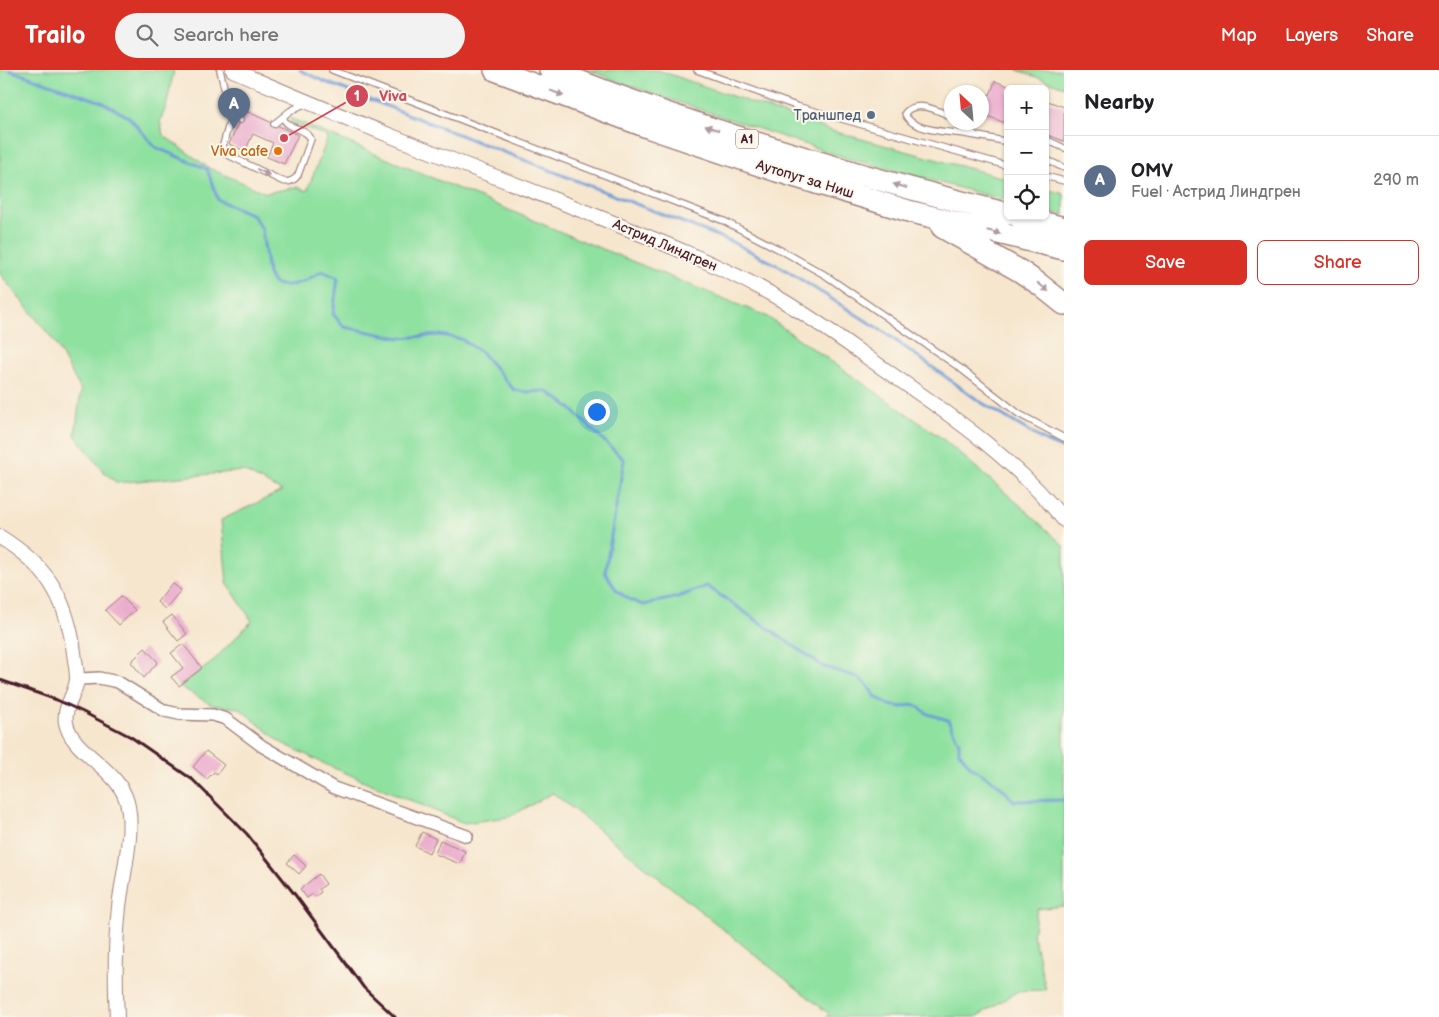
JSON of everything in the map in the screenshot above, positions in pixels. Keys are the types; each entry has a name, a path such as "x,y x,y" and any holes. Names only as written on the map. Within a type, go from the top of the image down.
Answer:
{"highway":[{"name":"Аутопут за Ниш","path":"496,70 650,128 776,171 912,212 1064,249"},
{"name":"Аутопут за Ниш","path":"550,70 609,93 789,153 947,200 1004,213"},
{"path":"912,212 1004,260 1064,304"},
{"path":"1033,220 1064,228"}],"street":[{"name":"Астрид Линдгрен","path":"233,70 307,103 682,251 773,295 830,331 968,428 1050,503 1064,520"},
{"name":"Астрид Линдгрен","path":"1050,503 1064,509"},
{"path":"0,537 18,548 34,562 46,575 56,593 66,615 76,664 77,681 66,715 68,728 80,745 119,785 125,796 128,810 128,835 117,930 117,1017"},
{"path":"77,681 81,679 108,679 118,682 165,711 179,714 213,715 226,719 262,746 334,788 468,836"}],"lane":[{"path":"220,70 228,104 232,113 240,120"},
{"path":"332,70 724,221 825,275 960,368 1019,414 1064,438"},
{"path":"697,70 796,106 1004,165"},
{"path":"274,124 282,117 307,103"},
{"path":"944,113 918,106 913,106 905,113 906,117 914,123 930,129 1004,141"},
{"path":"232,113 224,145 226,154 282,181 288,182 298,175 311,139 308,134 286,123 282,117"},
{"path":"968,130 975,136"},
{"path":"1049,142 1064,148"},
{"path":"1049,161 1064,168"},
{"path":"1049,177 1064,181"}],"green space":[{"path":"0,70 174,70 166,107 160,121 163,135 209,168 266,193 297,187 307,191 328,137 291,122 290,118 766,316 943,439 1022,507 1064,546 1064,906 1037,909 1033,935 1046,990 1018,991 976,1017 826,1017 829,1014 553,793 509,817 464,823 329,766 280,742 239,708 212,705 179,686 210,664 252,621 227,583 221,520 282,491 243,471 117,483 103,471 75,435 81,390 54,341 0,274"},
{"path":"588,70 658,70 832,131 1004,178 1004,200 843,157 639,89"},
{"path":"1017,70 1064,70 1064,87"},
{"path":"1049,190 1064,194 1064,215 1049,212"}],"building":[{"path":"995,81 1006,85 1004,123 989,117 990,95"},
{"path":"1049,101 1064,107 1064,141 1049,135"},
{"path":"244,110 298,135 284,164 267,157 273,143 253,134 245,151 229,144"},
{"path":"172,583 181,590 165,609 157,602"},
{"path":"121,596 135,610 119,625 105,610"},
{"path":"172,615 187,634 178,641 163,622"},
{"path":"183,644 202,668 179,686 171,677 183,668 171,653"},
{"path":"145,648 158,662 144,678 131,662"},
{"path":"206,751 224,765 217,774 214,772 207,779 193,767"},
{"path":"422,832 436,839 429,853 415,846"},
{"path":"440,840 465,851 460,864 435,854"},
{"path":"294,855 306,866 299,874 287,863"},
{"path":"319,874 326,884 319,889 321,892 315,897 313,894 307,898 300,889"}],"waterway":[{"path":"9,70 102,102 130,118 155,147 207,169 218,200 253,215 262,229 268,274 275,284 294,284 322,271 338,278 333,314 344,327 400,338 440,335 461,339 482,353 514,390 525,392 546,391 567,405 624,460 605,572 617,591 630,600 643,605 678,597 707,586 824,667 857,677 867,685 876,697 889,705 902,707 914,704 928,714 948,720 959,743 959,752 971,767 999,785 1014,801 1064,800"},
{"path":"300,70 323,81 730,241 781,267 884,332 979,401 1045,441 1064,449"}],"railway":[{"path":"0,680 57,700 83,712 131,737 193,780 247,834 296,896 364,988 395,1017"}],"place":[{"name":"Траншпед","path":"871,115"},
{"name":"OMV","path":"234,129"},
{"name":"Viva","path":"284,138"},
{"name":"Viva cafe","path":"278,151"}]}
